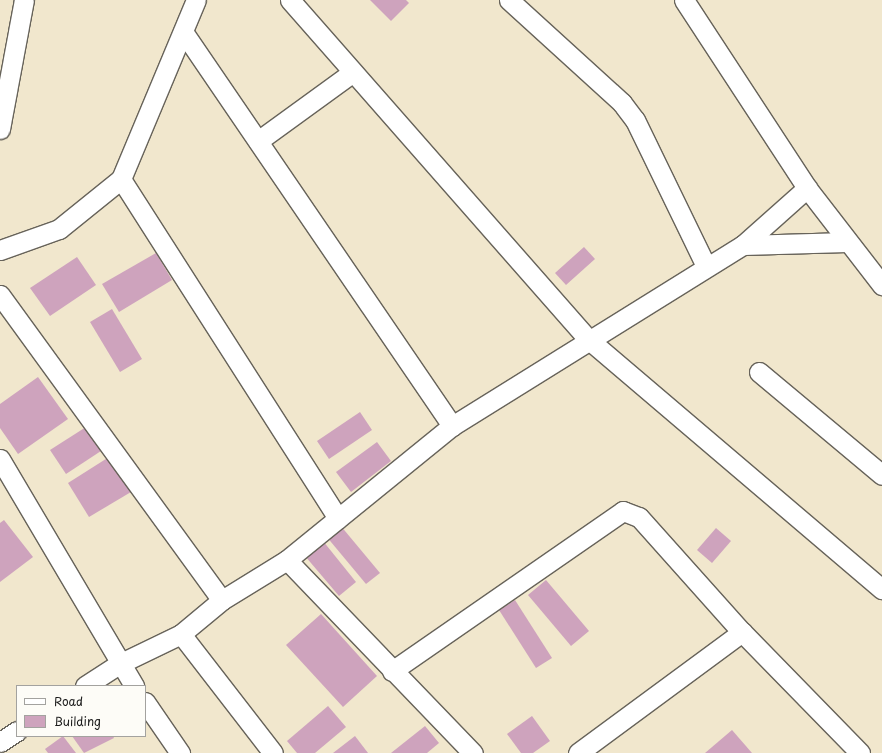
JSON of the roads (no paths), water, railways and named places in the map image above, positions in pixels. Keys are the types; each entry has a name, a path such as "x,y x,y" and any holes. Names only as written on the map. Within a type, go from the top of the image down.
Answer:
{"street":[{"path":"0,129 24,0"},
{"path":"0,250 59,229 121,179 184,33 196,0"},
{"path":"290,0 588,339 882,589"},
{"path":"509,0 626,108 706,266"},
{"path":"684,0 807,188 847,242 882,285"},
{"path":"184,33 452,426"},
{"path":"258,141 353,72"},
{"path":"121,179 338,518"},
{"path":"87,685 119,664 181,634 222,600 287,560 452,426 588,339 706,266 743,245 807,188"},
{"path":"743,245 847,242"},
{"path":"0,294 222,600"},
{"path":"759,372 882,475"},
{"path":"0,459 119,664 133,685"},
{"path":"392,671 618,511 639,517 742,632 860,753"},
{"path":"287,560 392,671 473,753"},
{"path":"578,753 742,632"},
{"path":"181,634 273,753"},
{"path":"146,703 180,753"},
{"path":"0,742 16,731"},
{"path":"0,748 3,753"}]}
